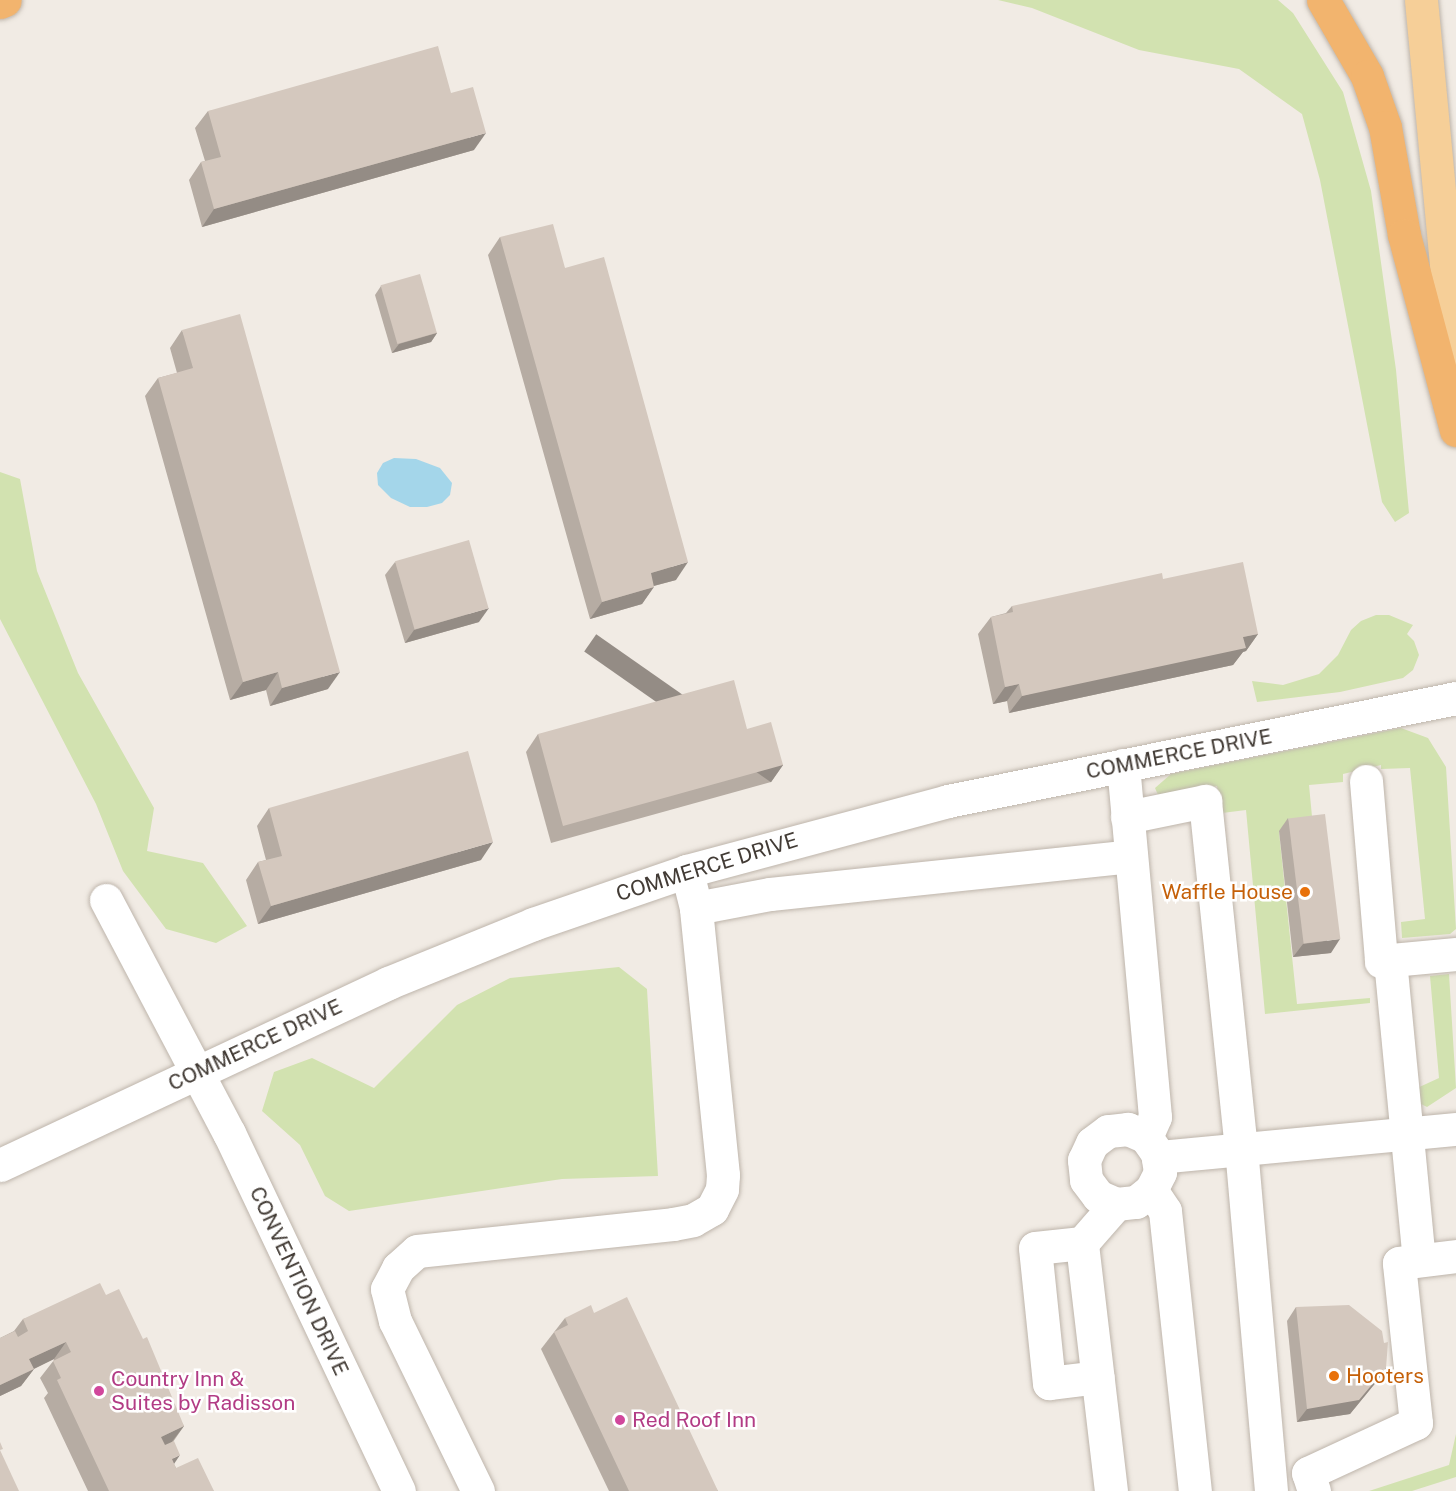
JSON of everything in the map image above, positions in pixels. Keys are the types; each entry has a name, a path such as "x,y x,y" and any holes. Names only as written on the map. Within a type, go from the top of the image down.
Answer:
{"highway":[{"path":"0,2 5,0"},
{"path":"1323,0 1367,76 1385,128 1404,235 1456,430"}],"main road":[{"path":"1421,0 1456,371"}],"street":[{"name":"COMMERCE DRIVE","path":"0,1165 388,983 533,924 687,871 882,816 1456,698"},
{"path":"1123,765 1155,1117 1152,1147 1160,1172 1151,1190 1136,1202 1116,1204 1098,1196 1086,1180 1084,1160 1092,1143 1108,1131 1128,1129 1152,1147 1241,1148 1456,1129"},
{"path":"1366,781 1381,961 1456,954"},
{"path":"1127,817 1205,801 1241,1148 1271,1491"},
{"path":"696,908 793,891 1131,856"},
{"path":"478,1491 395,1321 387,1289 398,1268 417,1251 673,1224 693,1220 712,1209 722,1190 723,1175 696,908 687,871"},
{"name":"CONVENTION DRIVE","path":"105,900 197,1072 399,1491"},
{"path":"1390,960 1419,1260"},
{"path":"1151,1190 1165,1211 1195,1491"},
{"path":"1098,1377 1049,1383 1035,1248 1082,1243 1116,1204"},
{"path":"1082,1243 1111,1491"},
{"path":"1304,1485 1416,1423 1399,1263 1456,1256"}],"green space":[{"path":"998,0 1278,0 1293,13 1343,92 1371,191 1396,370 1409,513 1395,522 1382,502 1320,180 1302,114 1239,69 1139,50 1032,8"},
{"path":"0,472 20,479 37,571 78,673 154,808 147,851 203,863 247,926 216,943 166,929 123,871 96,804 0,619"},
{"path":"1376,615 1389,615 1413,625 1407,634 1414,641 1419,655 1413,670 1403,678 1340,692 1257,702 1252,681 1283,685 1319,674 1338,655 1351,630 1361,621"},
{"path":"1401,728 1428,738 1446,767 1456,929 1450,934 1402,938 1401,922 1425,919 1410,768 1381,769 1381,765 1343,774 1343,782 1309,785 1313,827 1279,832 1297,1004 1370,998 1370,1003 1265,1014 1246,810 1222,813 1217,786 1159,797 1155,788 1171,774"},
{"path":"619,967 647,989 658,1176 562,1179 349,1211 325,1196 300,1145 262,1111 274,1072 312,1058 374,1088 457,1005 510,978"},
{"path":"1449,974 1456,1088 1427,1107 1419,1103 1415,1089 1439,1078 1430,976"},
{"path":"1456,1434 1456,1477 1412,1491 1369,1491 1449,1465"}],"water":[{"path":"394,458 416,459 440,468 452,483 450,495 442,503 427,507 410,507 391,498 378,485 377,473 383,463"}],"building":[{"path":"438,46 451,93 473,87 486,133 214,209 201,162 221,157 208,111"},
{"path":"553,224 565,268 604,257 688,562 651,573 654,587 602,602 500,237"},
{"path":"420,274 437,333 397,344 381,285"},
{"path":"240,314 340,672 282,688 278,672 243,682 158,378 193,368 182,330"},
{"path":"469,540 489,608 415,629 395,561"},
{"path":"1243,562 1258,634 1243,637 1246,648 1022,696 1019,684 1005,687 991,617 1013,612 1012,606 1162,573 1163,579"},
{"path":"734,680 747,729 771,722 783,765 563,826 538,734"},
{"path":"468,751 493,842 271,906 258,862 282,856 269,808"},
{"name":"Waffle House","path":"1325,814 1340,939 1304,944 1288,819"},
{"name":"Country Inn & Suites by Radisson","path":"100,1283 106,1295 119,1289 143,1339 147,1337 184,1426 161,1437 165,1445 174,1441 180,1455 172,1459 176,1468 198,1458 214,1491 109,1491 57,1380 61,1378 53,1361 71,1352 66,1342 29,1359 34,1369 0,1385 0,1338 15,1331 18,1337 28,1331 23,1319"},
{"name":"Red Roof Inn","path":"627,1297 718,1491 629,1491 554,1332 568,1325 565,1318 591,1305 594,1313"},
{"name":"Hooters","path":"1349,1305 1382,1331 1384,1343 1388,1342 1386,1368 1359,1400 1307,1409 1296,1307"},
{"path":"0,1450 19,1491 0,1491"}],"place":[{"name":"Waffle House","path":"1305,892"},
{"name":"Hooters","path":"1334,1376"},
{"name":"Country Inn & Suites by Radisson","path":"99,1391"},
{"name":"Red Roof Inn","path":"620,1420"}]}
